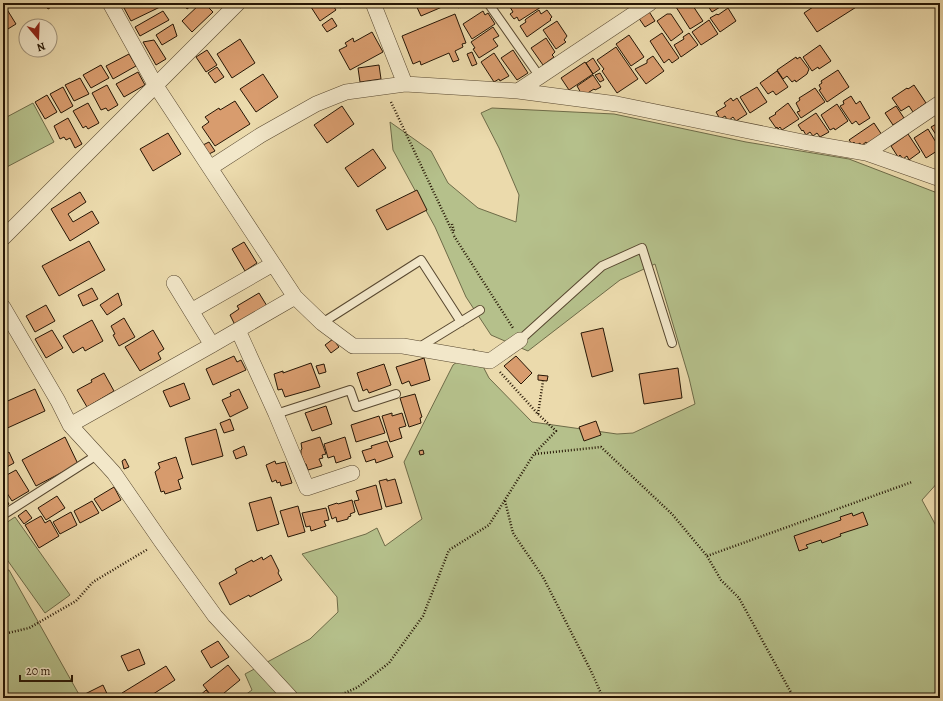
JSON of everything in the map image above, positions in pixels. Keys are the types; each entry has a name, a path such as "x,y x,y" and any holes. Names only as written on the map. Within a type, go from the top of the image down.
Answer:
{"street":[{"path":"110,3 156,86 273,264 295,297 322,323 353,346 403,346 490,361 520,340"},
{"path":"3,238 238,3"},
{"path":"374,3 405,84"},
{"path":"518,91 650,3"},
{"path":"210,168 261,135 316,104 346,92 405,84 518,91 617,104 803,142 866,153 940,179"},
{"path":"866,153 940,103"},
{"path":"191,311 273,264"},
{"path":"174,283 212,345"},
{"path":"70,425 295,297"},
{"path":"3,307 70,425 114,473 215,616 291,698"},
{"path":"238,330 276,414 307,488 352,474"}],"lane":[{"path":"488,3 540,77"},
{"path":"520,340 602,266 642,248 672,342"},
{"path":"322,323 421,260 461,322"},
{"path":"416,349 480,310"},
{"path":"276,414 350,390 356,406 396,394"},
{"path":"3,515 97,456"}],"path":[{"path":"405,84 390,99 454,235 520,340"},
{"path":"452,224 454,235"},
{"path":"334,698 358,687 389,663 423,616 449,550 490,525 534,454 556,431 538,414 490,361"},
{"path":"538,414 542,381"},
{"path":"534,454 601,447 672,514 707,556 721,580 739,598 794,698"},
{"path":"707,556 912,482"},
{"path":"505,500 513,533 544,577 604,698"},
{"path":"3,632 8,633 29,628 76,601 93,582 161,541"}],"green space":[{"path":"33,103 54,142 3,169 3,119"},
{"path":"492,108 614,114 746,142 849,159 940,194 940,480 922,500 940,533 940,698 241,698 252,690 245,674 310,639 338,612 337,597 302,554 366,534 377,528 385,546 422,519 404,462 453,365 474,349 489,378 532,422 617,434 633,433 695,404 689,378 655,264 620,280 528,351 491,335 466,297 435,227 393,150 390,122 431,151 448,183 478,208 516,222 519,195 499,148 481,113"},
{"path":"15,517 70,595 45,613 3,554 3,525"},
{"path":"3,570 9,570 81,698 3,698"}],"building":[{"path":"3,3 16,24 3,32"},
{"path":"44,3 58,3 48,9"},
{"path":"135,3 158,3 160,7 131,21 124,8"},
{"path":"183,3 195,3 187,9"},
{"path":"201,3 204,3 213,12 192,32 182,21"},
{"path":"317,3 331,3 336,10 320,21 311,7"},
{"path":"337,3 347,3 340,8"},
{"path":"415,3 449,3 449,4 421,16"},
{"path":"455,3 465,3 458,8"},
{"path":"517,3 538,3 541,7 519,21 517,17 514,19 510,14 513,12 510,7"},
{"path":"681,3 691,3 703,21 690,29 676,7"},
{"path":"706,3 724,3 725,4 712,12"},
{"path":"819,3 861,4 817,32 804,13"},
{"path":"728,8 736,21 720,32 710,18 717,14 718,15"},
{"path":"539,10 541,14 547,10 552,17 550,19 551,20 527,37 520,26 526,22 526,19"},
{"path":"648,10 655,21 645,27 638,17"},
{"path":"163,11 169,20 140,36 135,27"},
{"path":"483,11 485,15 488,13 495,24 472,39 463,24"},
{"path":"455,14 466,43 462,44 463,47 455,51 459,60 453,62 449,53 421,65 420,61 413,64 402,36"},
{"path":"667,14 671,14 683,32 671,41 657,21"},
{"path":"332,18 337,26 327,32 322,25"},
{"path":"709,20 718,34 701,45 692,32"},
{"path":"557,21 567,36 564,40 566,42 556,49 543,30"},
{"path":"173,24 177,36 162,45 156,35"},
{"path":"493,27 499,36 493,39 498,46 479,58 473,49 475,48 471,42"},
{"path":"372,32 383,52 350,70 339,50 347,46 345,43 353,38 354,42"},
{"path":"662,33 679,58 672,63 669,59 664,63 650,41"},
{"path":"689,33 698,45 681,57 674,45 684,39 683,37"},
{"path":"629,35 644,57 631,66 616,44"},
{"path":"546,38 555,52 552,55 554,57 543,65 531,48"},
{"path":"240,39 255,63 232,78 217,54"},
{"path":"154,40 166,59 156,65 143,42"},
{"path":"820,45 831,61 819,69 818,67 812,71 803,57"},
{"path":"616,47 638,79 617,93 602,71 604,69 597,60"},
{"path":"207,50 217,65 206,72 196,57"},
{"path":"513,50 528,73 517,80 501,58"},
{"path":"472,52 477,64 472,66 467,54"},
{"path":"494,53 509,76 500,81 499,79 494,82 481,62"},
{"path":"129,54 136,66 113,79 106,66"},
{"path":"653,56 664,71 646,84 635,69 647,63 647,60"},
{"path":"796,57 797,59 800,57 809,69 807,74 796,82 795,80 792,82 787,76 783,79 777,70"},
{"path":"593,58 600,69 593,74 586,63"},
{"path":"585,62 593,74 569,90 561,78"},
{"path":"101,65 109,78 91,88 83,75"},
{"path":"379,65 381,79 360,82 358,68"},
{"path":"217,67 224,77 215,83 208,73"},
{"path":"838,70 849,87 827,102 819,90 821,89 819,85 822,83 821,81"},
{"path":"777,71 788,87 776,95 773,91 768,94 760,83"},
{"path":"138,72 145,85 124,97 116,84"},
{"path":"600,73 604,80 600,82 595,75"},
{"path":"263,74 278,97 256,112 240,89"},
{"path":"593,75 601,87 586,94 581,93 577,86"},
{"path":"80,78 89,94 74,101 65,85"},
{"path":"107,85 118,105 108,111 106,108 101,110 92,93"},
{"path":"914,85 926,103 913,112 909,106 901,111 892,98"},
{"path":"63,87 73,106 61,113 50,94"},
{"path":"757,87 767,102 750,113 740,97"},
{"path":"815,88 825,102 801,118 797,112 800,111 796,103 800,100 799,98"},
{"path":"47,95 57,112 45,119 35,102"},
{"path":"851,96 856,104 860,101 870,118 859,125 856,121 852,124 840,106 844,104 843,101"},
{"path":"731,98 733,101 737,98 747,114 736,121 733,117 728,121 725,116 720,119 716,112 726,106 724,103"},
{"path":"235,101 250,124 215,146 202,127 209,122 205,117 219,108 220,110"},
{"path":"88,103 99,123 88,129 86,126 83,128 73,111"},
{"path":"788,103 799,119 782,130 780,127 778,129 769,118"},
{"path":"837,104 848,121 835,130 834,128 830,130 821,115"},
{"path":"342,106 354,124 327,143 314,125"},
{"path":"896,106 904,118 893,125 885,113"},
{"path":"816,113 829,132 820,137 817,133 813,136 810,132 806,135 798,125"},
{"path":"68,118 82,144 75,148 70,138 66,140 64,137 60,139 54,126"},
{"path":"940,122 940,141 931,127"},
{"path":"874,123 882,135 868,145 866,142 861,146 860,143 856,146 854,142 852,144 849,140"},
{"path":"928,129 940,149 926,158 914,138"},
{"path":"168,133 181,154 153,171 140,149"},
{"path":"908,134 920,152 909,160 907,156 903,159 900,155 898,157 891,146"},
{"path":"209,142 215,151 209,154 203,145"},
{"path":"373,149 386,168 358,187 345,168"},
{"path":"417,190 427,210 387,230 376,210"},
{"path":"80,192 86,202 68,214 73,222 92,211 99,223 70,241 51,209"},
{"path":"89,241 105,270 59,296 42,266"},
{"path":"244,242 257,263 245,271 232,249"},
{"path":"92,288 98,299 83,306 78,295"},
{"path":"118,293 122,305 107,315 100,305"},
{"path":"259,293 267,306 235,325 230,315 239,309 237,306"},
{"path":"46,305 55,321 35,332 26,316"},
{"path":"124,318 135,337 119,346 113,335 115,334 111,326"},
{"path":"92,320 103,341 85,351 83,347 73,353 63,336"},
{"path":"603,328 613,371 592,377 581,333"},
{"path":"52,330 63,348 46,358 35,339"},
{"path":"153,330 164,349 158,353 161,359 140,371 125,347"},
{"path":"333,339 339,347 331,353 325,345"},
{"path":"234,356 237,362 241,360 246,370 213,385 206,369"},
{"path":"516,356 532,373 521,384 504,366"},
{"path":"424,358 430,380 411,386 409,381 402,384 396,367"},
{"path":"311,363 320,387 285,397 282,389 278,390 274,374 283,371 283,373"},
{"path":"324,364 326,372 319,374 316,366"},
{"path":"384,364 391,385 369,393 367,389 363,391 357,373"},
{"path":"678,368 682,398 644,404 639,374"},
{"path":"104,373 114,391 87,407 77,390 92,382 91,380"},
{"path":"538,375 548,376 547,381 538,380"},
{"path":"184,383 190,399 170,407 163,391"},
{"path":"35,389 45,411 3,430 3,403"},
{"path":"239,389 248,408 230,417 222,400 231,396 230,393"},
{"path":"415,394 422,417 420,418 421,423 409,427 400,398"},
{"path":"326,406 332,424 312,431 305,413"},
{"path":"392,413 392,416 402,413 406,426 399,428 402,438 390,442 382,416"},
{"path":"379,416 385,433 356,442 351,425"},
{"path":"230,419 234,430 224,433 220,423"},
{"path":"596,421 601,435 584,441 579,427"},
{"path":"216,429 223,456 192,465 185,438"},
{"path":"65,437 78,464 36,486 22,460"},
{"path":"320,437 326,454 322,455 323,458 319,459 322,466 308,470 301,454 301,443"},
{"path":"345,437 351,458 336,463 334,456 328,458 324,444"},
{"path":"387,441 393,457 376,463 375,459 366,462 362,451 372,448 371,446"},
{"path":"244,446 247,455 236,459 233,451"},
{"path":"423,450 424,454 420,455 419,451"},
{"path":"9,452 14,463 3,469 3,456"},
{"path":"176,457 183,478 178,480 181,489 165,494 164,491 161,492 155,472 160,468 158,463"},
{"path":"125,459 129,467 124,469 122,461"},
{"path":"275,461 276,464 285,462 292,483 281,486 280,482 277,483 276,480 272,482 266,465"},
{"path":"16,470 29,491 12,501 3,487 3,477"},
{"path":"387,479 387,481 395,479 402,503 386,507 379,481"},
{"path":"376,485 382,509 359,515 354,501 359,500 356,491"},
{"path":"114,487 121,500 102,511 94,499"},
{"path":"3,495 9,504 3,508"},
{"path":"57,496 65,508 46,520 38,508"},
{"path":"271,497 279,524 257,531 249,503"},
{"path":"352,500 355,512 350,514 351,516 348,517 348,519 337,522 336,517 332,519 328,506"},
{"path":"92,501 99,513 80,523 74,511"},
{"path":"298,506 305,532 288,537 280,511"},
{"path":"326,508 329,520 324,521 326,526 311,531 310,526 306,527 302,513"},
{"path":"26,510 32,518 24,524 18,516"},
{"path":"71,512 77,525 60,534 53,522"},
{"path":"863,512 868,525 840,534 841,536 822,543 821,540 806,545 808,548 799,551 794,536 841,520 840,517 852,513 853,516"},
{"path":"41,516 45,523 50,520 59,536 39,548 25,525"},
{"path":"271,555 282,580 250,597 249,595 230,605 219,583 237,573 235,569 252,560 253,562 262,557 263,560"},
{"path":"218,641 229,657 211,668 201,651"},
{"path":"139,649 145,664 128,671 121,656"},
{"path":"228,665 240,680 218,698 213,698 203,685"},
{"path":"166,666 175,680 147,698 125,698 122,693"},
{"path":"103,685 109,698 82,698 81,696"},
{"path":"206,690 213,698 197,698"}]}
